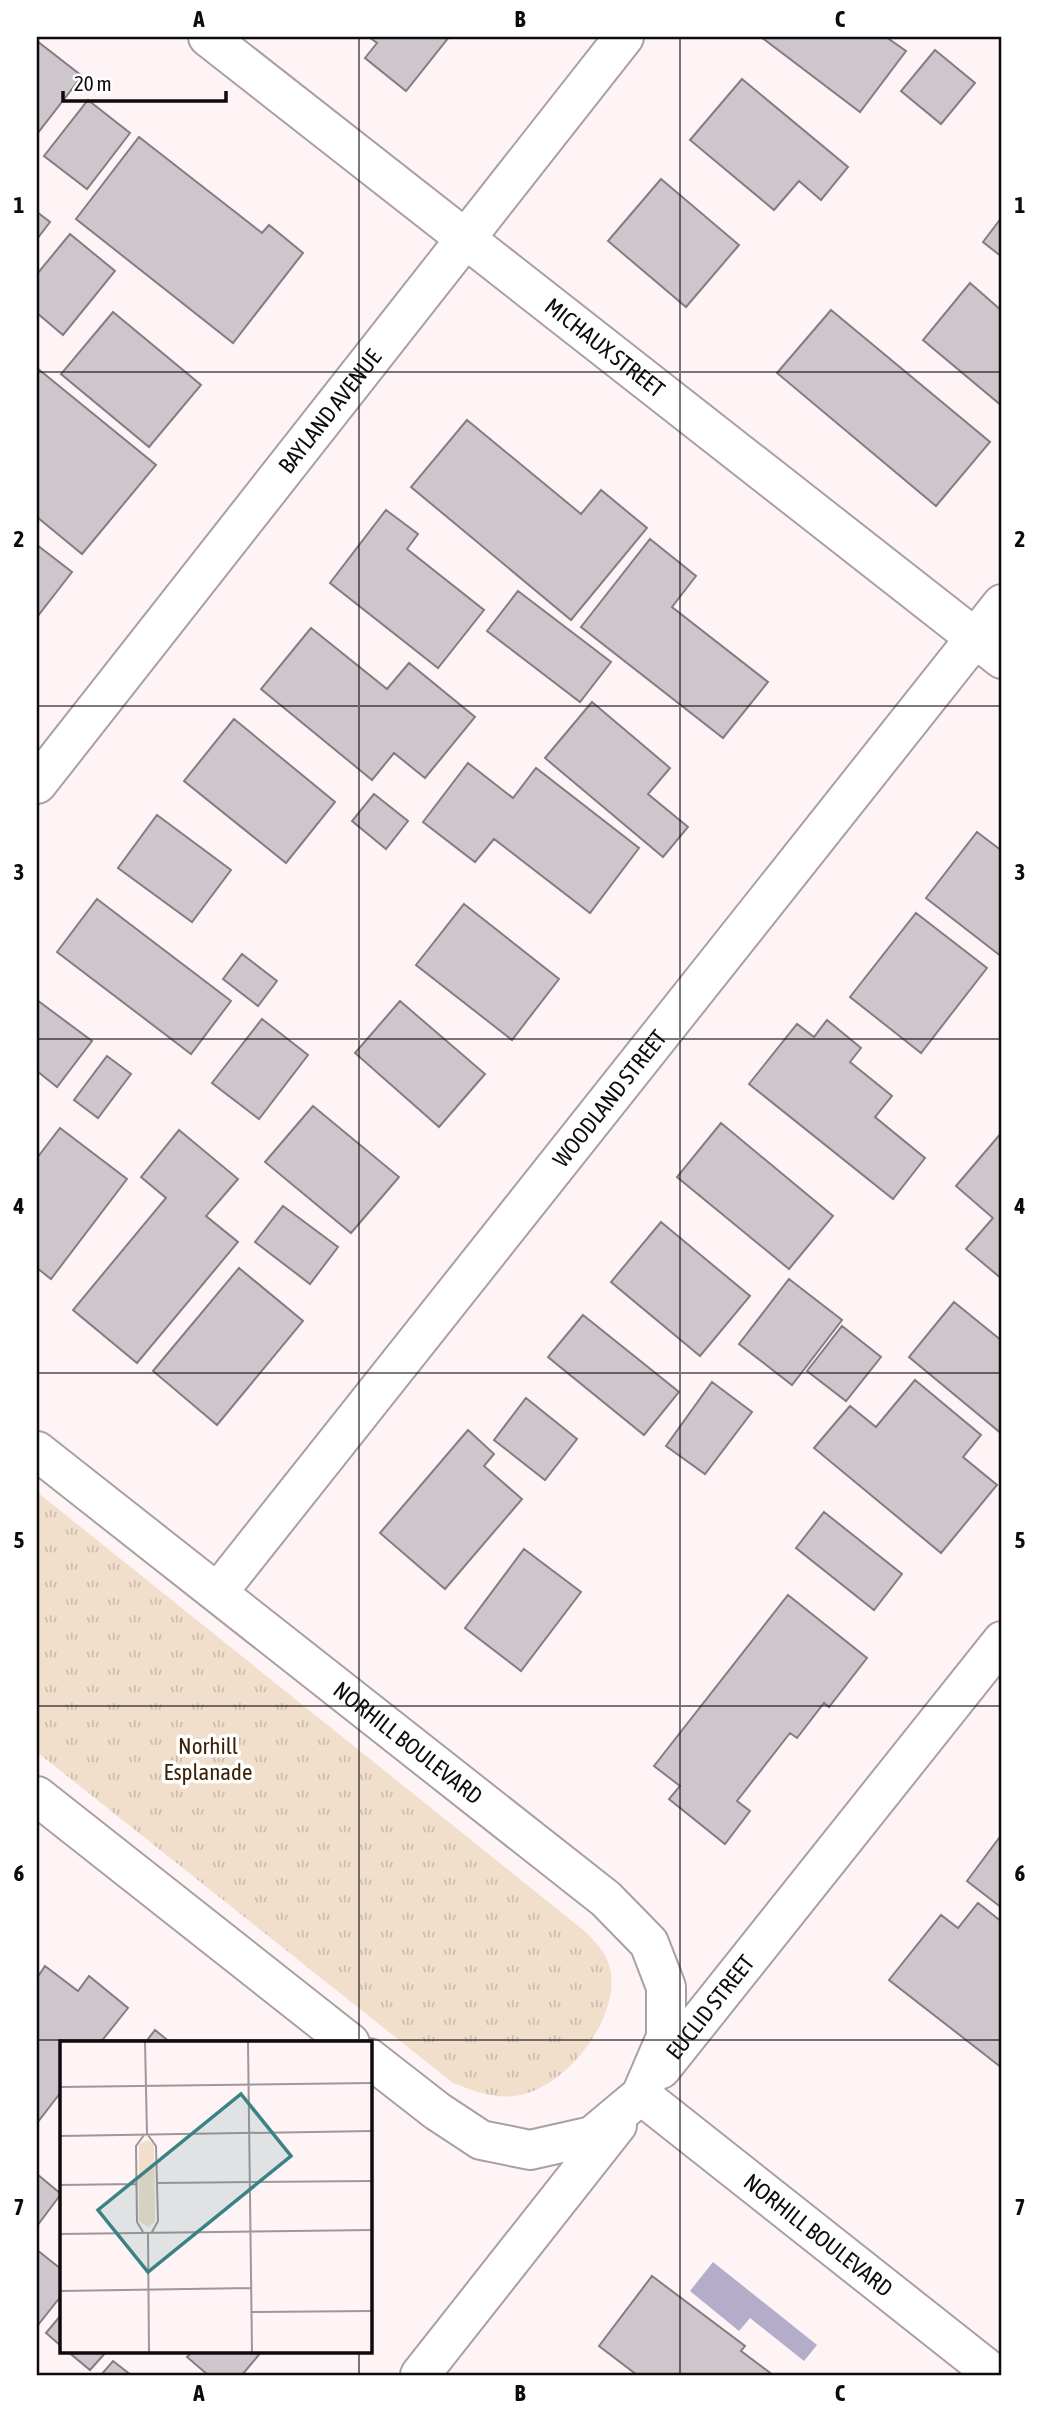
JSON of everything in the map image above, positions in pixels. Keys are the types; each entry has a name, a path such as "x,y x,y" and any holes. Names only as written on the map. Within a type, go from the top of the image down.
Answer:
{"street":[{"name":"MICHAUX STREET","path":"208,37 989,649"},
{"name":"BAYLAND AVENUE","path":"37,784 624,37"},
{"name":"WOODLAND STREET","path":"218,1592 989,649 1002,604"},
{"name":"NORHILL BOULEVARD","path":"37,1451 606,1899 649,1943 666,1987 666,2037 641,2095 593,2136 530,2150 481,2140 436,2111 371,2060"},
{"name":"EUCLID STREET","path":"420,2375 1002,1641"},
{"path":"43,1812 347,2041"},
{"name":"NORHILL BOULEVARD","path":"641,2095 995,2375"}],"green space":[{"name":"Norhill Esplanade","path":"37,1492 587,1933 608,1962 611,1992 597,2030 571,2065 538,2089 521,2095 495,2096 453,2083 37,1752"}],"shaded area":[{"path":"713,2262 817,2345 804,2361 750,2318 739,2331 690,2291"}],"building":[{"path":"369,37 449,37 406,91 365,58 377,43"},
{"path":"761,37 886,37 906,51 860,112"},
{"path":"37,41 82,76 37,134"},
{"path":"935,50 975,83 941,124 901,91"},
{"path":"742,79 848,167 821,200 799,181 774,210 690,140"},
{"path":"88,100 130,133 87,189 44,156"},
{"path":"139,137 262,233 269,225 303,253 233,343 76,219"},
{"path":"661,179 739,245 686,307 608,241"},
{"path":"37,212 50,222 37,239"},
{"path":"1002,217 1002,257 983,242"},
{"path":"70,234 115,271 63,335 37,313 37,274"},
{"path":"970,283 1002,311 1002,406 923,340"},
{"path":"831,310 990,442 936,506 777,373"},
{"path":"113,312 201,385 149,447 61,374"},
{"path":"37,368 156,465 82,554 37,517"},
{"path":"467,420 581,514 601,490 647,528 571,620 411,487"},
{"path":"386,510 418,534 407,549 484,610 438,668 330,583"},
{"path":"650,539 696,576 672,607 768,682 723,738 581,627"},
{"path":"37,545 72,572 37,617"},
{"path":"518,591 611,662 580,702 487,631"},
{"path":"311,628 387,689 409,663 475,717 425,778 394,753 372,780 261,689"},
{"path":"592,702 670,768 648,794 688,827 663,857 545,758"},
{"path":"234,719 335,802 286,863 184,781"},
{"path":"468,763 513,798 536,768 639,848 590,913 494,839 475,862 423,822"},
{"path":"374,794 408,821 386,849 352,821"},
{"path":"157,815 231,870 192,922 118,868"},
{"path":"977,832 1002,851 1002,957 926,898"},
{"path":"97,899 231,1001 191,1054 57,952"},
{"path":"464,904 559,979 512,1040 416,965"},
{"path":"916,913 987,968 921,1053 850,997"},
{"path":"242,954 277,981 258,1006 223,979"},
{"path":"37,1000 92,1041 57,1087 37,1071"},
{"path":"400,1001 485,1074 439,1127 355,1053"},
{"path":"262,1019 308,1055 259,1119 212,1083"},
{"path":"827,1020 861,1048 850,1062 892,1096 875,1117 925,1158 893,1199 749,1084 797,1024 814,1037"},
{"path":"107,1056 131,1074 98,1118 74,1100"},
{"path":"313,1106 399,1177 351,1233 265,1162"},
{"path":"721,1123 833,1216 789,1269 677,1177"},
{"path":"60,1128 127,1179 51,1279 37,1268 37,1158"},
{"path":"179,1130 238,1179 206,1216 238,1242 137,1363 73,1310 166,1198 141,1177"},
{"path":"1002,1132 1002,1279 966,1249 993,1218 956,1186"},
{"path":"283,1206 338,1247 310,1284 255,1242"},
{"path":"661,1222 750,1296 700,1356 611,1282"},
{"path":"239,1268 303,1321 217,1425 153,1371"},
{"path":"789,1279 842,1320 792,1385 739,1344"},
{"path":"954,1302 1002,1341 1002,1434 909,1357"},
{"path":"583,1315 679,1392 644,1435 548,1357"},
{"path":"842,1326 881,1357 846,1401 807,1371"},
{"path":"915,1380 981,1435 963,1457 997,1485 941,1553 814,1448 850,1406 876,1427"},
{"path":"712,1382 752,1412 705,1474 666,1446"},
{"path":"526,1398 577,1439 545,1480 494,1440"},
{"path":"468,1430 494,1454 484,1466 522,1499 445,1589 380,1533"},
{"path":"824,1512 902,1574 874,1610 796,1548"},
{"path":"524,1549 581,1592 521,1671 465,1628"},
{"path":"788,1595 867,1658 829,1707 824,1703 797,1738 790,1733 737,1801 750,1811 725,1844 669,1799 680,1786 654,1766"},
{"path":"1002,1834 1002,1908 967,1881"},
{"path":"978,1903 1002,1922 1002,2068 889,1980 941,1915 958,1928"},
{"path":"45,1966 78,1991 89,1976 128,2008 102,2041 60,2041 60,2093 37,2123 37,1978"},
{"path":"155,2030 169,2041 147,2041"},
{"path":"37,2174 60,2195 37,2226"},
{"path":"37,2250 60,2268 60,2297 38,2325"},
{"path":"652,2276 745,2346 741,2351 773,2375 637,2375 599,2346"},
{"path":"60,2316 60,2345 46,2333"},
{"path":"68,2352 106,2352 90,2370"},
{"path":"192,2352 261,2352 242,2375 208,2375 187,2357"},
{"path":"113,2361 131,2375 101,2375"}]}
